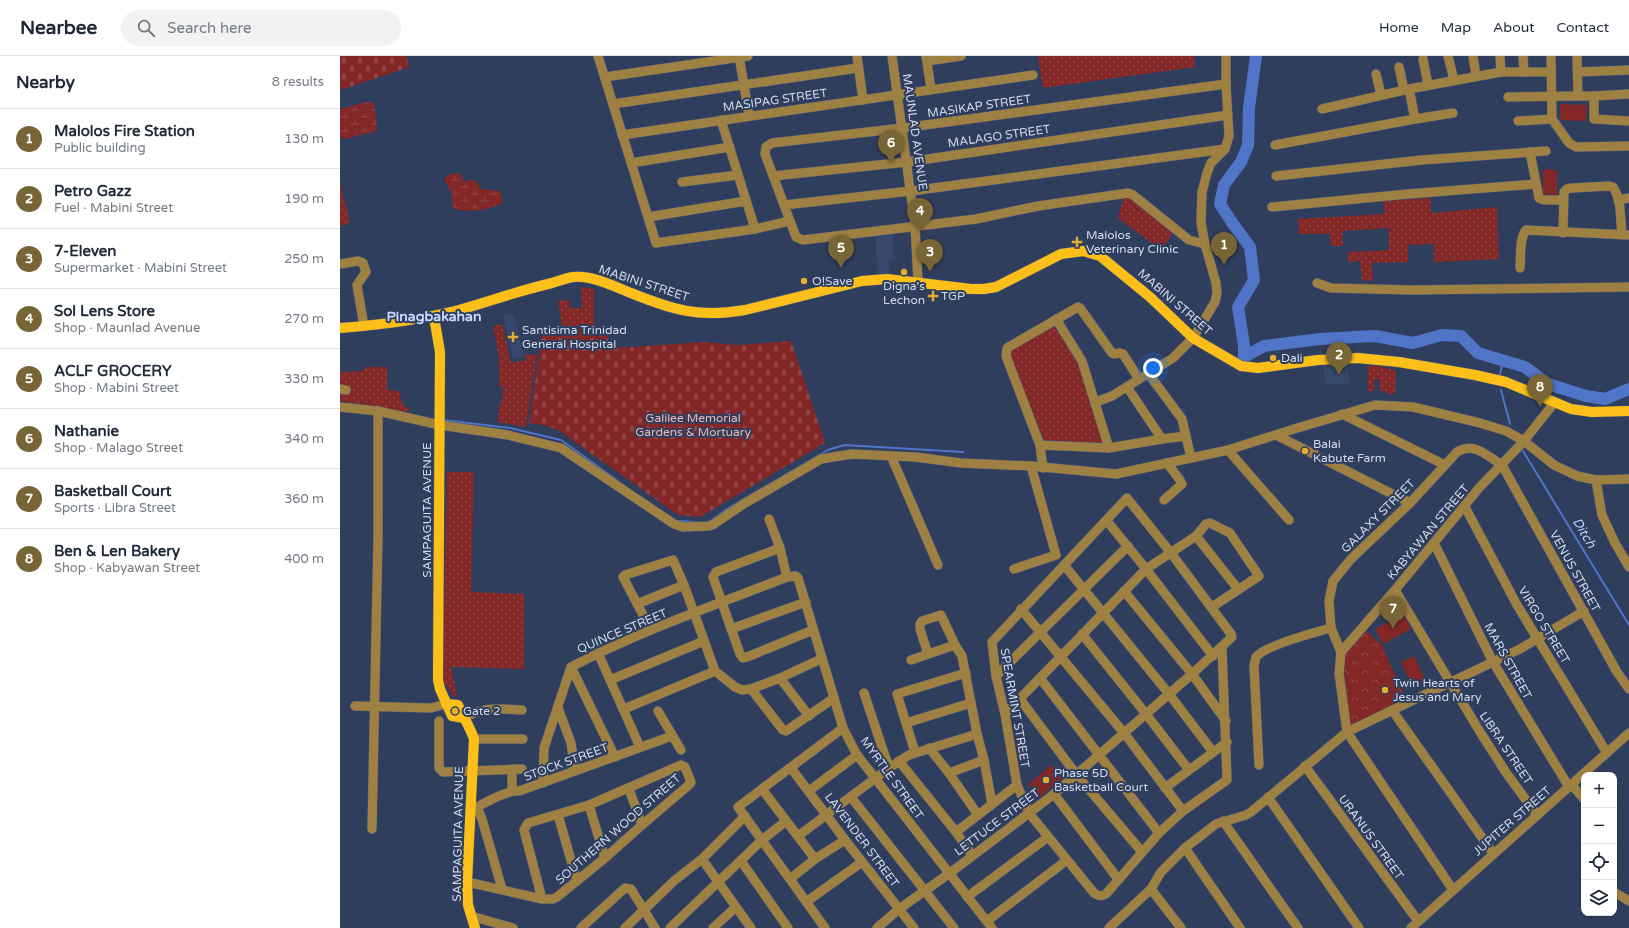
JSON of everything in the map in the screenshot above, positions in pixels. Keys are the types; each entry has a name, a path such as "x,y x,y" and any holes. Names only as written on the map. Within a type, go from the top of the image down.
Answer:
{"main road":[{"name":"MABINI STREET","path":"340,328 434,316 573,277 583,277 601,281 669,307 697,314 726,314 862,281 887,279 971,289 984,289 996,286 1061,254 1083,251 1100,256 1150,297 1193,338 1235,364 1248,368 1318,360 1365,358 1468,373 1506,382 1571,409 1592,412 1629,411"},
{"name":"SAMPAGUITA AVENUE","path":"434,316 440,352 438,680 446,704 458,705 470,727 474,739 472,771 473,809 467,882 471,916 475,928"}],"street":[{"path":"598,56 655,241 658,243 755,229 790,221"},
{"path":"605,78 713,59 742,56 743,85 749,115"},
{"path":"857,56 863,100"},
{"name":"MAUNLAD AVENUE","path":"892,56 911,191 915,226 918,282"},
{"path":"931,89 927,58 961,56"},
{"path":"1096,402 1112,396 1173,358 1193,338 1215,302 1217,293 1216,283 1205,244 1201,223 1202,192 1211,163 1225,149 1229,136 1226,56"},
{"path":"1448,56 1454,80"},
{"path":"1473,56 1476,76"},
{"path":"1500,56 1501,72"},
{"path":"1524,56 1524,72"},
{"path":"1551,56 1552,119 1569,143 1576,147 1629,146"},
{"path":"1578,56 1578,96"},
{"path":"1423,59 1428,86"},
{"path":"1399,67 1415,119"},
{"path":"613,104 858,68"},
{"path":"1578,72 1629,70"},
{"path":"1322,109 1381,95 1476,76 1501,72 1551,72"},
{"path":"1376,74 1381,95"},
{"name":"MASIPAG STREET","path":"622,135 749,115 1033,75"},
{"name":"MASIKAP STREET","path":"773,176 765,154 766,147 772,143 903,128 1226,84"},
{"path":"1508,97 1629,94"},
{"path":"1594,96 1594,119 1629,121"},
{"path":"1275,145 1453,113"},
{"name":"MALAGO STREET","path":"773,176 907,162 1228,115"},
{"path":"1518,121 1552,119"},
{"path":"721,120 755,229"},
{"path":"631,163 730,147"},
{"path":"784,205 911,191 1225,149"},
{"path":"1276,176 1422,160 1546,151"},
{"path":"1530,152 1539,198 1542,200 1563,200"},
{"path":"682,182 738,174"},
{"path":"773,176 796,236 803,240 976,219 1038,206 1128,193 1133,194 1189,240 1205,244"},
{"path":"1272,207 1536,184"},
{"path":"1520,268 1523,233 1526,230 1563,233 1625,235 1616,191 1613,187 1567,189 1564,192 1563,200 1563,233"},
{"path":"1618,200 1629,198"},
{"path":"648,217 746,201"},
{"path":"340,264 358,261 362,263 366,272 357,285 364,326"},
{"path":"1317,283 1331,288 1413,290 1629,287"},
{"path":"1044,468 1040,445 1005,353 1007,348 1076,308 1080,308 1112,353 1123,354 1139,379"},
{"path":"1056,319 1082,361 1096,402 1109,448"},
{"path":"1148,373 1182,419 1191,458"},
{"path":"1127,387 1162,439"},
{"name":"KABYAWAN STREET","path":"1341,652 1502,464 1524,441 1554,403"},
{"path":"340,407 378,412 440,425 508,435 561,448 674,524 683,527 708,526 714,524 742,505 821,459 852,454 891,456 961,463 1031,466 1116,474 1228,450 1375,405 1413,407 1480,423 1506,431 1524,441 1554,465 1577,476 1596,480 1629,479"},
{"path":"372,828 378,537 378,412"},
{"path":"1342,414 1445,465"},
{"path":"1276,435 1410,503"},
{"path":"1040,445 1109,448 1186,436"},
{"name":"GALAXY STREET","path":"1341,652 1331,628 1329,601 1333,581 1352,560 1410,503 1457,452 1464,447 1471,447 1502,464"},
{"path":"1228,450 1289,520"},
{"path":"891,456 938,565"},
{"path":"1164,500 1182,484 1167,463"},
{"name":"VENUS STREET","path":"1502,464 1617,672 1629,689"},
{"path":"1014,569 1056,555 1031,466"},
{"path":"1596,480 1602,515 1614,543 1629,567"},
{"path":"1005,714 1060,658 1103,612 1146,569 1171,553 1196,536 1210,523 1230,533 1259,576 1212,607 1171,553 1127,498 1107,521 1021,609 1060,658 1124,733 1183,811"},
{"name":"VIRGO STREET","path":"1465,507 1537,638 1607,753"},
{"name":"MYRTLE STREET","path":"769,519 791,577 798,578 843,728 857,755 989,925"},
{"path":"1107,521 1213,656"},
{"path":"1196,536 1238,589"},
{"name":"MARS STREET","path":"1434,543 1493,662 1570,786 1581,796"},
{"path":"996,676 1128,546"},
{"path":"780,548 716,572 713,578 731,630 743,658 813,630"},
{"path":"652,630 623,577 625,575 673,560 684,585 715,671 738,688 751,689 822,659"},
{"path":"1064,565 1169,694 1213,752"},
{"name":"QUINCE STREET","path":"543,783 544,748 571,667 598,653 652,630 722,602 791,577"},
{"path":"637,604 684,585"},
{"name":"LIBRA STREET","path":"1395,590 1450,683 1507,774 1537,814"},
{"path":"1124,591 1192,674 1226,721"},
{"path":"731,630 806,602"},
{"name":"LETTUCE STREET","path":"877,928 899,909 950,873 1054,794 1222,648 1232,638 1231,634 1212,607"},
{"name":"SPEARMINT STREET","path":"1021,609 992,642 996,676 1005,714 1017,785 1029,813 1094,893 1102,896 1106,894 1118,879"},
{"path":"1109,928 1151,890 1161,872 1185,848 1216,824 1246,815 1347,732 1520,649 1584,611"},
{"path":"928,654 920,629 920,624 922,621 942,615 962,656 992,804"},
{"path":"1260,765 1254,666 1256,657 1262,652 1307,635 1331,628"},
{"path":"1082,634 1189,770"},
{"path":"610,680 704,642"},
{"path":"911,660 956,645"},
{"path":"1054,794 1118,879 1160,833 1183,811 1228,780 1222,648"},
{"path":"1341,652 1339,673 1347,732 1453,890"},
{"path":"598,653 640,747"},
{"path":"571,667 615,756"},
{"path":"624,709 715,671"},
{"path":"915,752 897,694 966,673"},
{"path":"780,678 809,716"},
{"path":"1040,678 1160,833"},
{"path":"751,689 783,730 786,731 834,698"},
{"path":"864,692 889,768"},
{"path":"1020,699 1076,774 1142,852"},
{"path":"906,723 971,703"},
{"path":"355,706 431,708 446,704"},
{"path":"558,708 572,743 575,772"},
{"path":"464,718 474,712 487,709 522,710"},
{"path":"1392,710 1493,853"},
{"path":"658,711 681,750"},
{"path":"439,721 439,758 441,771 522,769"},
{"path":"825,928 738,808 843,728"},
{"name":"JUPITER STREET","path":"1411,928 1493,853 1629,733"},
{"path":"798,836 899,761 915,752 977,734"},
{"name":"STOCK STREET","path":"473,809 492,798 512,791 517,792 672,736"},
{"path":"474,739 523,739"},
{"path":"1165,788 1226,742"},
{"path":"929,748 949,773 978,815"},
{"path":"809,791 857,755"},
{"path":"949,773 984,760"},
{"path":"899,761 956,832 972,855"},
{"name":"SOUTHERN WOOD STREET","path":"542,899 553,899 577,881 691,782 685,767 681,765 629,789"},
{"name":"URANUS STREET","path":"1305,766 1418,921"},
{"name":"LAVENDER STREET","path":"791,768 844,840 914,928"},
{"path":"512,769 512,791"},
{"path":"956,832 1017,785"},
{"path":"467,882 542,899 524,830 528,823 589,806 629,789 642,824"},
{"path":"762,789 814,859"},
{"path":"851,797 926,890 954,928"},
{"path":"1268,797 1359,928"},
{"path":"589,806 605,858"},
{"path":"473,809 482,819 502,889"},
{"path":"558,815 577,881"},
{"path":"625,928 676,880 702,859 745,816"},
{"path":"1223,821 1298,928"},
{"path":"670,928 762,840 786,822"},
{"path":"967,897 1048,836"},
{"path":"790,878 814,859 844,840"},
{"path":"1185,848 1240,928"},
{"path":"702,859 750,928"},
{"path":"989,925 1067,860"},
{"path":"741,861 788,928"},
{"path":"806,902 862,862"},
{"path":"581,928 625,888 631,889 655,928"},
{"path":"1151,890 1181,928"},
{"path":"1617,894 1629,901"},
{"path":"715,927 736,907"},
{"path":"471,916 511,928"}],"shaded area":[{"path":"893,234 895,259 888,260 890,275 878,276 875,236"},
{"name":"Santisima Trinidad General Hospital","path":"513,314 524,357 513,359 503,316"},
{"path":"1348,365 1349,383 1325,385 1323,366"}],"green space":[{"path":"340,56 406,56 409,67 340,90"},
{"path":"1038,56 1194,56 1195,67 1043,88"},
{"path":"366,102 374,103 377,127 376,131 345,139 340,137 340,109"},
{"path":"1560,104 1587,105 1586,121 1560,120"},
{"path":"1543,169 1557,170 1557,195 1543,194"},
{"path":"459,173 464,181 475,180 481,189 500,191 502,203 491,208 471,211 453,208 452,193 444,180 448,175"},
{"path":"340,183 350,223 340,226"},
{"path":"1124,197 1128,197 1173,233 1161,250 1118,218"},
{"path":"1430,198 1431,213 1497,207 1499,259 1434,262 1434,244 1408,245 1408,262 1372,263 1373,281 1362,280 1360,261 1348,262 1348,252 1389,250 1389,228 1342,231 1343,246 1331,246 1330,234 1299,234 1298,219 1384,214 1383,201"},
{"path":"581,287 594,289 594,326 562,326 558,301 569,300 570,308 582,308"},
{"path":"502,324 511,363 526,360 525,354 537,355 526,427 498,422 499,405 501,405 503,387 499,386 499,357 493,326"},
{"path":"1056,326 1078,365 1103,443 1044,440 1008,350"},
{"name":"Galilee Memorial Gardens & Mortuary","path":"603,327 610,343 615,348 705,342 737,345 791,341 825,443 700,517 678,515 562,432 547,426 529,423 543,328"},
{"path":"1368,366 1378,366 1396,371 1395,394 1386,394 1386,391 1380,391 1379,379 1374,379 1374,391 1368,391"},
{"path":"365,367 387,367 387,390 399,391 402,404 409,409 408,412 340,401 340,372 364,371"},
{"path":"447,472 474,472 471,592 524,594 524,669 451,667 457,696 455,697 444,682 443,673"},
{"path":"1403,614 1411,629 1383,644 1375,629"},
{"path":"1366,631 1381,644 1406,699 1350,726 1343,660 1346,653"},
{"path":"1414,656 1425,680 1412,686 1401,662"},
{"name":"Phase 5D Basketball Court","path":"1051,765 1063,777 1040,797 1029,784"}],"waterway":[{"path":"1256,56 1249,108 1248,145 1241,162 1224,185 1220,204 1250,247 1254,280 1238,307 1244,345 1244,357 1264,346 1320,339 1375,336 1413,343 1442,335 1461,336 1478,353 1525,367 1548,384 1586,396 1605,399 1629,389"},
{"name":"Ditch","path":"1500,374 1503,361"},
{"name":"Ditch","path":"1501,390 1510,424"},
{"path":"443,420 510,428 561,440 618,481"},
{"path":"709,522 730,507 828,450 844,445 963,452"},
{"name":"Ditch","path":"1523,451 1629,625"},
{"path":"680,521 693,522"}],"place":[{"name":"Nathanie","path":"891,163"},
{"name":"Sol Lens Store","path":"920,231"},
{"name":"Malolos Veterinary Clinic","path":"1077,242"},
{"name":"Malolos Fire Station","path":"1224,265"},
{"name":"ACLF GROCERY","path":"841,268"},
{"name":"Digna's Lechon","path":"904,272"},
{"name":"7-Eleven","path":"930,272"},
{"name":"O!Save","path":"804,281"},
{"name":"TGP","path":"933,296"},
{"name":"Santisima Trinidad General Hospital","path":"513,337"},
{"name":"Dali","path":"1273,358"},
{"name":"Petro Gazz","path":"1339,375"},
{"name":"Ben & Len Bakery","path":"1540,407"},
{"name":"Balai Kabute Farm","path":"1305,451"},
{"name":"Basketball Court","path":"1393,629"},
{"name":"Twin Hearts of Jesus and Mary","path":"1385,690"},
{"name":"Gate 2","path":"455,711"},
{"name":"Phase 5D Basketball Court","path":"1046,780"}],"district":[{"name":"Pinagbakahan","path":"434,316"}]}
